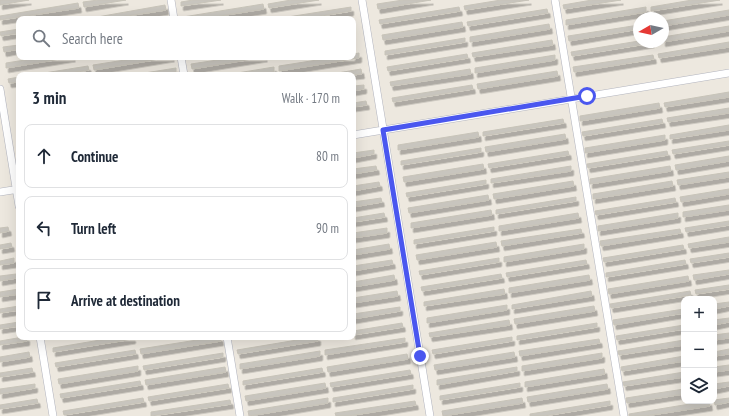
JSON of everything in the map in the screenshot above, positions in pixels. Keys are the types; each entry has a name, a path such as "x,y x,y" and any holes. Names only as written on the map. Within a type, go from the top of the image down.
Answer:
{"lane":[{"path":"171,0 174,16"},
{"path":"362,0 430,416"},
{"path":"555,0 624,416"},
{"path":"182,60 184,72"},
{"path":"356,134 729,73"},
{"path":"0,89 16,179"},
{"path":"0,192 16,190"},
{"path":"40,340 53,416"},
{"path":"227,340 240,416"}],"building":[{"path":"0,0 29,0 0,5"},
{"path":"98,0 126,0 84,7 83,2"},
{"path":"193,0 221,0 181,6 181,2"},
{"path":"291,0 319,0 269,8 268,4"},
{"path":"403,0 431,0 378,9 377,4"},
{"path":"501,0 529,0 465,10 464,6"},
{"path":"592,0 621,0 564,9 563,5"},
{"path":"692,0 720,0 651,11 651,7"},
{"path":"78,3 79,8 26,16 16,16 16,18 0,20 0,16"},
{"path":"263,4 264,9 220,16 189,16"},
{"path":"165,5 166,10 127,16 103,16"},
{"path":"351,7 351,11 322,16 294,16"},
{"path":"459,7 460,11 380,24 379,20"},
{"path":"646,7 646,12 633,12 633,14 566,25 566,20"},
{"path":"547,9 548,13 468,26 467,22"},
{"path":"729,10 729,15 669,25 669,20"},
{"path":"462,22 463,27 383,40 382,35"},
{"path":"549,24 550,29 470,42 470,37"},
{"path":"633,26 633,30 569,41 568,36"},
{"path":"729,26 729,31 669,41 669,36"},
{"path":"16,29 16,34 1,36 0,32"},
{"path":"465,38 465,42 385,55 385,51"},
{"path":"552,40 553,45 473,57 472,53"},
{"path":"633,42 633,46 572,56 571,52"},
{"path":"729,42 729,47 659,58 658,54"},
{"path":"16,45 16,50 4,52 3,47"},
{"path":"359,53 359,58 356,58 356,54"},
{"path":"467,54 468,58 388,71 387,67"},
{"path":"555,55 555,60 475,73 475,68"},
{"path":"653,55 654,59 574,72 573,67"},
{"path":"25,60 55,60 6,68 6,63"},
{"path":"125,60 154,60 94,70 93,65"},
{"path":"217,60 247,60 192,69 191,64"},
{"path":"317,60 347,60 279,71 279,66"},
{"path":"88,66 89,70 78,72 51,72"},
{"path":"274,67 274,72 243,72"},
{"path":"176,68 176,72 151,72"},
{"path":"361,69 362,74 356,75 356,72 344,72"},
{"path":"470,69 471,74 391,86 390,82"},
{"path":"557,71 558,76 478,89 477,84"},
{"path":"16,78 16,82 9,83 8,79"},
{"path":"364,85 364,89 356,90 356,86"},
{"path":"472,85 473,89 393,102 392,98"},
{"path":"729,92 729,97 665,107 664,103"},
{"path":"366,101 367,105 356,107 356,103"},
{"path":"659,103 660,108 580,121 580,116"},
{"path":"729,108 729,113 668,122 667,118"},
{"path":"563,119 564,123 483,136 483,132"},
{"path":"662,119 663,123 583,136 582,132"},
{"path":"729,125 729,130 670,139 670,135"},
{"path":"478,132 479,137 398,150 398,145"},
{"path":"565,134 566,139 486,152 485,147"},
{"path":"665,135 665,140 585,153 585,148"},
{"path":"729,141 729,145 673,154 672,150"},
{"path":"481,148 481,152 401,165 401,161"},
{"path":"374,150 374,154 356,157 356,153"},
{"path":"568,151 569,155 489,168 488,164"},
{"path":"667,151 668,155 588,168 587,164"},
{"path":"729,156 729,161 676,170 675,165"},
{"path":"483,164 484,169 404,182 403,177"},
{"path":"376,166 377,170 356,174 356,169"},
{"path":"571,166 571,171 491,183 491,179"},
{"path":"670,166 671,171 590,184 590,179"},
{"path":"729,172 729,177 678,185 677,180"},
{"path":"486,180 486,184 407,197 406,193"},
{"path":"573,181 574,186 494,199 493,194"},
{"path":"672,181 673,186 593,199 593,194"},
{"path":"379,182 380,186 356,190 356,186"},
{"path":"729,189 729,194 681,202 680,197"},
{"path":"488,195 489,200 409,213 408,208"},
{"path":"576,197 576,201 496,214 496,210"},
{"path":"381,198 382,202 356,206 356,202"},
{"path":"675,198 676,202 596,215 595,211"},
{"path":"729,205 729,210 683,217 683,212"},
{"path":"491,210 492,215 411,228 411,223"},
{"path":"384,213 385,217 356,222 356,218"},
{"path":"578,213 579,218 499,231 499,226"},
{"path":"678,213 678,218 598,231 598,226"},
{"path":"729,221 729,225 686,232 685,228"},
{"path":"8,227 9,231 0,233 0,228"},
{"path":"494,227 494,231 414,244 414,240"},
{"path":"387,228 387,233 356,238 356,233"},
{"path":"581,229 582,233 502,246 501,241"},
{"path":"680,229 681,233 601,246 600,241"},
{"path":"729,237 729,242 689,248 688,244"},
{"path":"496,242 497,247 417,260 416,255"},
{"path":"11,243 12,247 0,249 0,245"},
{"path":"389,244 390,249 356,255 356,250"},
{"path":"584,244 584,249 504,262 504,257"},
{"path":"683,245 684,249 604,262 603,258"},
{"path":"729,253 729,257 691,263 690,259"},
{"path":"14,258 14,263 0,265 0,261"},
{"path":"499,258 499,262 420,275 419,271"},
{"path":"392,260 393,264 356,270 356,266"},
{"path":"586,260 587,264 507,277 506,273"},
{"path":"685,260 686,264 606,277 606,273"},
{"path":"729,270 729,274 694,280 693,275"},
{"path":"16,274 16,278 0,281 0,276"},
{"path":"501,274 502,278 422,291 421,287"},
{"path":"394,275 395,280 356,286 356,281"},
{"path":"589,275 590,280 509,293 509,288"},
{"path":"688,276 689,281 609,294 608,289"},
{"path":"729,285 729,289 696,294 695,290"},
{"path":"16,289 16,294 0,297 0,292"},
{"path":"504,289 505,294 424,306 424,302"},
{"path":"397,291 398,296 356,303 356,298"},
{"path":"591,291 592,296 512,309 512,305"},
{"path":"690,291 691,295 611,308 610,304"},
{"path":"729,302 729,306 717,308 717,304"},
{"path":"507,305 507,310 427,323 427,318"},
{"path":"16,306 16,310 0,313 0,309"},
{"path":"594,306 595,311 515,324 514,319"},
{"path":"400,307 400,311 356,318 356,314"},
{"path":"681,309 681,314 614,325 613,320"},
{"path":"729,318 729,322 717,324 717,320"},
{"path":"509,320 510,325 430,337 429,333"},
{"path":"16,322 16,326 0,329 0,325"},
{"path":"402,323 403,327 356,335 356,331"},
{"path":"597,323 597,327 517,340 517,336"},
{"path":"681,325 681,329 617,340 616,336"},
{"path":"729,333 729,338 717,340 717,335"},
{"path":"512,337 512,341 433,354 432,350"},
{"path":"16,338 16,340 27,340 0,345 0,341"},
{"path":"405,338 405,342 325,355 325,350"},
{"path":"599,339 600,343 520,356 519,351"},
{"path":"100,340 127,340 53,352 53,348"},
{"path":"197,340 221,341 141,354 140,349"},
{"path":"297,340 318,340 238,354 237,350"},
{"path":"681,340 681,345 619,355 618,351"},
{"path":"729,349 729,354 717,356 717,351"},
{"path":"135,350 136,354 56,367 55,363"},
{"path":"320,351 320,356 240,369 240,364"},
{"path":"29,352 30,357 0,362 0,357"},
{"path":"514,352 515,357 435,370 434,365"},
{"path":"223,353 223,357 144,370 143,366"},
{"path":"602,353 602,358 522,371 522,366"},
{"path":"407,354 408,359 328,372 327,367"},
{"path":"681,357 681,361 622,371 621,367"},
{"path":"729,365 729,370 717,372 717,367"},
{"path":"138,366 138,371 59,384 58,379"},
{"path":"225,367 226,372 146,385 145,380"},
{"path":"517,367 517,371 437,385 437,380"},
{"path":"32,368 33,372 0,377 0,373"},
{"path":"322,368 323,372 243,385 243,381"},
{"path":"604,369 605,374 525,387 525,382"},
{"path":"410,370 411,374 331,387 330,383"},
{"path":"681,372 681,377 624,386 623,382"},
{"path":"140,381 141,385 61,398 60,394"},
{"path":"729,382 729,386 717,388 717,384"},
{"path":"325,383 326,388 246,401 245,396"},
{"path":"520,383 520,387 440,400 440,396"},
{"path":"35,384 35,388 0,394 0,389"},
{"path":"228,384 229,388 149,401 148,397"},
{"path":"607,384 608,389 528,402 527,397"},
{"path":"413,385 413,389 333,402 333,398"},
{"path":"681,389 681,394 627,403 626,398"},
{"path":"143,398 144,402 64,415 63,411"},
{"path":"328,398 328,403 249,416 248,411"},
{"path":"522,398 523,403 443,416 442,411"},
{"path":"729,398 729,402 715,405 717,404 717,400"},
{"path":"37,399 38,403 0,409 0,405"},
{"path":"230,400 231,404 151,416 151,412"},
{"path":"415,401 416,405 348,416 336,416 335,413"},
{"path":"610,401 610,405 544,416 530,416 530,414"},
{"path":"691,404 710,404 710,406 645,416 629,416 629,414"}],"route":[{"path":"420,356 383,130 587,96"}]}
